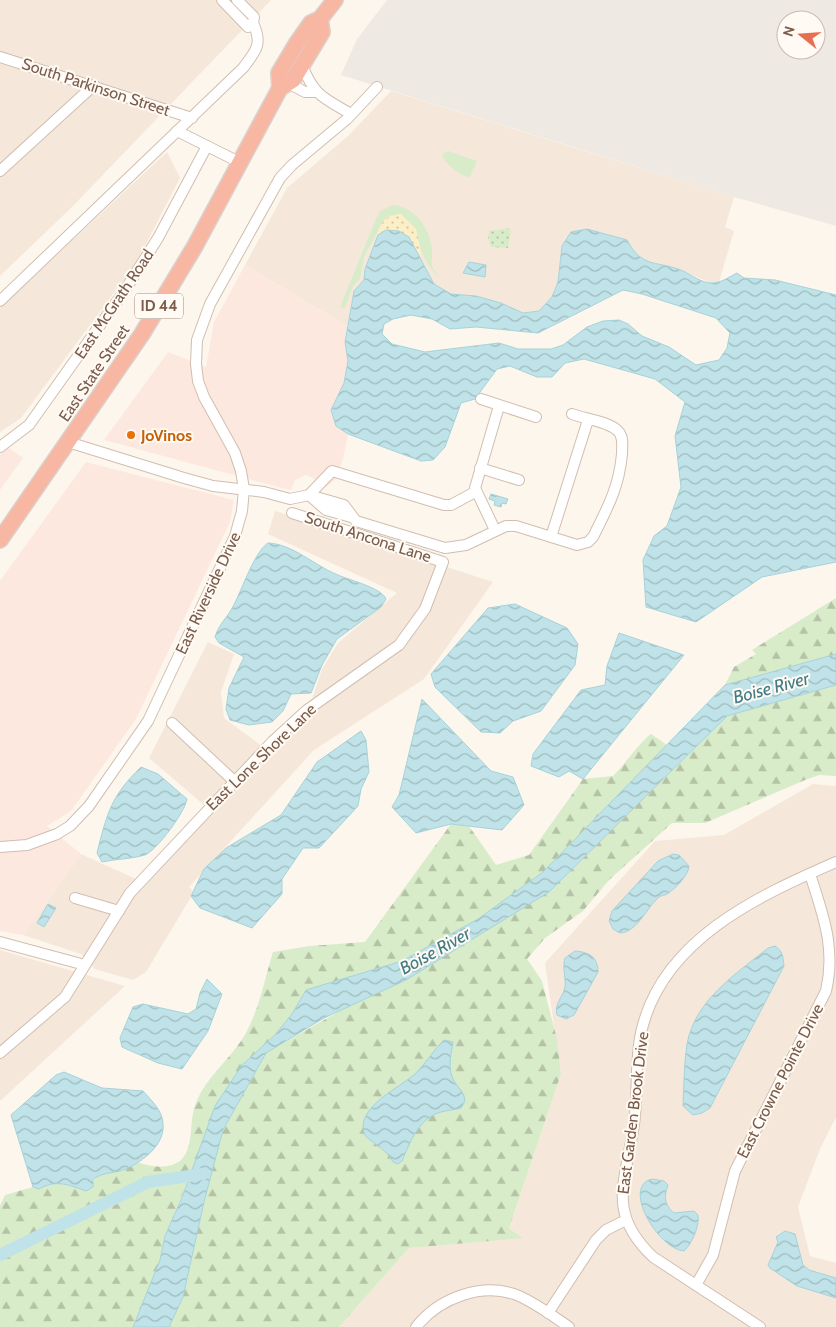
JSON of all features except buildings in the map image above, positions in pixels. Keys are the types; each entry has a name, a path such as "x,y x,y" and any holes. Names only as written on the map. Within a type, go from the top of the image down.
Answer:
{"highway":[{"name":"East State Street","path":"284,86 279,73 311,23 320,18 335,0"},
{"name":"East State Street","path":"0,540 142,334 195,246 239,162 284,86 293,80 322,32 320,18"}],"street":[{"path":"222,0 248,27 253,23"},
{"path":"0,301 244,68 255,53 258,34 253,23 254,16 237,0"},
{"name":"South Parkinson Street","path":"0,56 192,118"},
{"path":"302,64 310,85 316,92 351,114"},
{"path":"0,171 94,85"},
{"path":"284,86 305,92 316,92"},
{"name":"East Riverside Drive","path":"0,847 40,842 70,826 89,806 148,721 235,536 242,510 244,489 235,453 204,397 198,380 195,352 198,330 210,304 280,178 292,165 330,135 377,87"},
{"name":"South Parkinson Street","path":"177,131 239,162"},
{"name":"East McGrath Road","path":"0,447 29,425 114,306 158,238 207,146"},
{"path":"481,399 536,417"},
{"path":"495,530 475,492 475,484 499,406"},
{"path":"68,442 214,486 244,489 290,499 309,495 344,505 356,522 445,548 466,545 495,530 516,526 577,544 588,542 610,504 618,483 623,443 621,435 612,427 572,414"},
{"path":"551,537 588,420"},
{"path":"480,468 519,480"},
{"path":"309,495 332,471 444,505 451,505 475,492"},
{"name":"South Ancona Lane","path":"292,513 443,562"},
{"name":"East Lone Shore Lane","path":"0,1053 65,998 119,911 144,877 234,781 306,710 399,645 425,609 443,562"},
{"path":"172,723 234,781"},
{"name":"East Garden Brook Drive","path":"626,1220 622,1185 636,1117 638,1054 642,1032 658,990 681,958 727,918 748,904 836,862"},
{"name":"East Crowne Pointe Drive","path":"696,1285 713,1255 735,1171 826,991 834,966 830,939 810,874"},
{"path":"74,898 119,911"},
{"path":"0,942 85,965"},
{"path":"548,1313 596,1240 606,1230 626,1220 638,1242 653,1257 760,1327"},
{"path":"416,1327 434,1309 448,1300 494,1290 518,1296 569,1327"}],"shaded area":[{"path":"0,0 271,0 72,207 0,276"},
{"path":"387,0 836,0 836,226 734,197 341,75 357,39"},
{"path":"391,91 734,197 725,227 734,231 719,282 711,283 683,271 644,260 631,247 562,246 558,282 552,297 539,311 523,313 501,303 476,296 451,294 434,284 409,237 365,269 364,280 354,291 347,326 245,265 287,188 348,136"},
{"path":"167,152 180,178 136,263 21,418 0,432 0,308"},
{"path":"245,265 347,326 345,342 348,361 344,383 331,410 336,425 348,434 343,459 336,479 326,487 321,482 306,475 295,480 291,490 104,440 168,352 206,367 214,322"},
{"path":"9,448 23,458 0,490 0,454"},
{"path":"86,462 234,500 230,522 136,719 71,811 47,826 81,854 23,935 0,931 0,581"},
{"path":"275,511 493,582 424,679 314,750 189,887 192,890 191,897 146,972 133,980 95,969 81,954 23,935 81,854 145,883 211,811 149,758 208,642 234,654 221,692 224,718 269,751 305,720 322,669 338,643 397,593 268,534"},
{"path":"813,784 836,786 836,1117 820,1149 798,1207 810,1256 836,1263 836,1327 339,1327 409,1248 522,1237 509,1228 561,1074 545,963 655,841 724,835"},
{"path":"0,950 125,986 0,1101"}],"green space":[{"path":"448,151 477,161 469,178 457,172 447,163 442,155"},
{"path":"393,205 414,214 425,227 431,242 432,266 444,282 428,265 419,245 416,229 390,215 384,220 364,257 360,279 353,286 345,308 340,307 380,211"},
{"path":"509,228 511,230 508,248 491,247 488,238 489,231"},
{"path":"836,598 836,654 725,685 734,667 756,654 752,650"},
{"path":"836,685 836,776 819,775 805,780 705,823 672,823 609,880 583,911 545,938 527,959 542,981 557,1039 561,1074 509,1228 523,1238 409,1248 339,1327 169,1327 183,1297 204,1202 223,1130 266,1053 549,892 727,716"},
{"path":"651,734 667,745 543,872 478,919 402,961 306,990 292,1014 275,1035 242,1065 198,1157 165,1236 160,1260 133,1327 0,1327 0,1206 5,1195 33,1187 39,1189 57,1184 69,1185 87,1191 99,1174 124,1170 137,1162 159,1167 171,1165 181,1160 190,1142 195,1106 203,1088 247,1031 260,998 273,952 310,946 365,942 451,824 469,826 496,865 529,855 583,779 613,776"}],"sand":[{"path":"401,214 416,229 420,254 415,251 409,237 386,230 378,235 380,226 385,220"}],"water":[{"path":"587,229 627,240 639,256 645,260 683,271 708,283 725,280 737,273 744,278 775,280 836,295 836,562 762,577 696,622 646,607 643,560 654,536 667,526 681,487 675,436 685,402 655,379 584,359 565,363 552,377 537,377 510,366 497,369 475,399 461,403 445,447 433,460 421,461 348,434 336,426 331,410 344,383 348,361 345,342 354,291 364,280 365,269 378,235 386,230 399,231 409,237 434,284 451,294 476,296 501,303 523,313 539,311 552,297 558,282 562,246 571,232","holes":["623,290 642,294 716,318 730,333 727,348 719,360 696,365 669,347 642,336 628,324 619,320 603,321 587,327 563,345 551,349 518,349 499,343 425,352 392,344 382,334 384,324 393,319 411,315 432,319 450,329 476,327 538,333"]},
{"path":"469,262 486,265 485,277 463,273"},
{"path":"491,494 508,499 506,504 502,503 501,507 494,505 495,501 489,499"},
{"path":"268,543 277,544 295,551 329,571 378,591 386,599 381,607 337,639 322,665 311,693 291,694 283,711 272,722 249,725 230,720 226,709 229,688 244,657 219,643 215,637 235,603 257,555"},
{"path":"515,604 567,628 578,644 575,665 541,711 513,721 500,733 481,732 435,687 431,674 488,608"},
{"path":"619,633 684,655 583,779 569,771 559,777 531,766 533,754 581,690 605,685 607,666"},
{"name":"Boise River","path":"836,654 836,685 727,716 549,892 406,980 324,1018 266,1053 223,1130 204,1202 183,1297 169,1327 133,1327 160,1260 165,1236 183,1195 215,1106 242,1065 275,1035 292,1014 306,990 402,961 478,919 543,872 725,685"},
{"path":"422,699 491,771 513,777 524,805 502,830 451,824 416,833 392,807 399,795"},
{"path":"361,731 366,740 369,772 361,789 358,806 319,848 303,848 282,879 282,894 252,928 200,908 191,896 204,869 226,848 281,815 317,762"},
{"path":"141,767 158,774 187,799 185,805 170,830 150,852 145,855 102,862 97,853 111,806 123,787"},
{"path":"673,854 679,855 689,866 681,882 666,895 658,898 631,929 620,933 613,929 609,921 612,911 658,861"},
{"path":"48,904 56,908 44,927 37,923"},
{"path":"775,946 781,952 784,966 710,1108 702,1113 693,1115 683,1106 686,1052 691,1028 718,989 768,948"},
{"path":"575,951 592,956 598,967 598,972 574,1015 566,1019 557,1015 556,1011 565,987 565,958"},
{"path":"207,979 222,994 208,1031 182,1069 158,1063 122,1047 120,1038 133,1007 143,1004 188,1014 196,1009 200,993"},
{"path":"444,1040 453,1042 450,1062 452,1076 464,1095 465,1101 461,1108 433,1115 421,1125 408,1146 402,1161 398,1164 393,1162 386,1152 368,1139 364,1133 363,1123 373,1106 417,1072"},
{"path":"64,1072 102,1088 143,1091 156,1106 163,1124 163,1132 157,1145 146,1157 126,1169 97,1177 93,1180 93,1187 86,1191 63,1184 51,1184 39,1189 33,1187 11,1115 56,1075"},
{"path":"652,1179 664,1181 668,1185 666,1200 668,1207 674,1213 694,1211 698,1215 695,1234 684,1251 674,1248 664,1240 654,1229 647,1217 640,1193 643,1184"},
{"path":"785,1231 795,1234 803,1265 809,1270 836,1278 836,1298 797,1286 770,1268 768,1265 778,1242 776,1237"}],"waterway":[{"path":"0,1255 148,1182 203,1174"}],"place":[{"name":"JoVinos","path":"131,435"}]}
